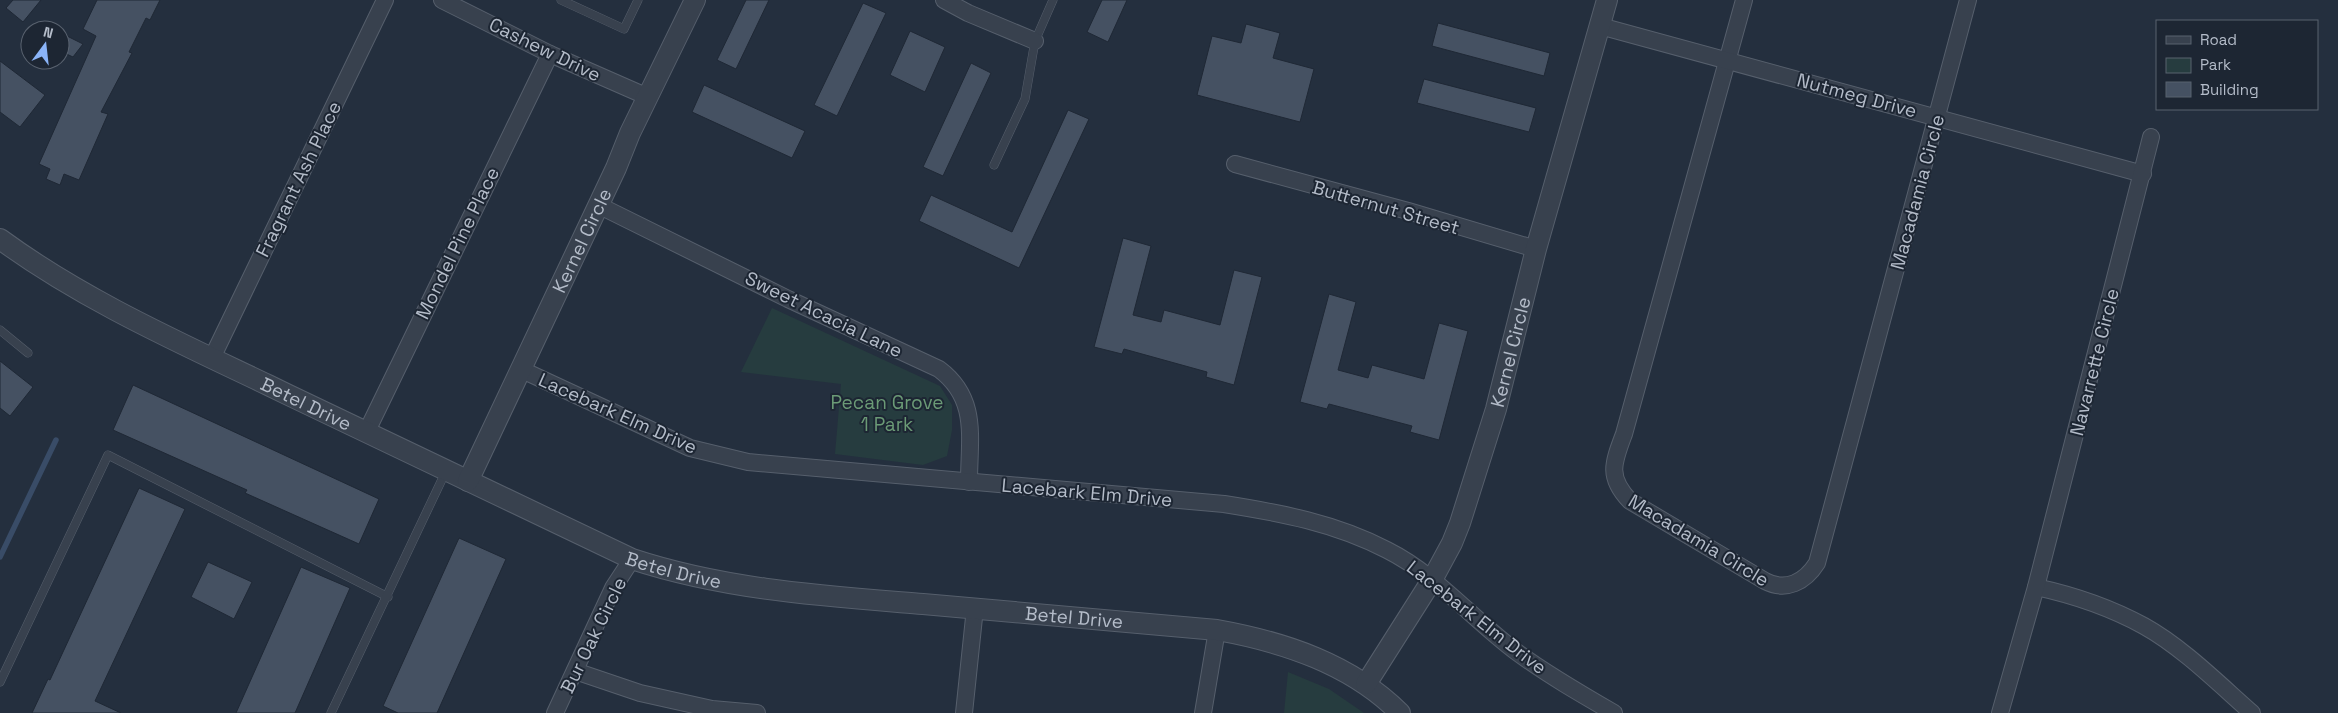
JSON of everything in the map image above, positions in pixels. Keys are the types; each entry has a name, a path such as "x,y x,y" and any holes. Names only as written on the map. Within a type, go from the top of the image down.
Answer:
{"street":[{"name":"Fragrant Ash Place","path":"212,358 385,0"},
{"name":"Cashew Drive","path":"442,0 550,54 648,97"},
{"name":"Kernel Circle","path":"468,481 695,0"},
{"path":"944,0 968,13 1035,41"},
{"name":"Kernel Circle","path":"1366,684 1432,580 1452,543 1475,482 1536,249 1607,0"},
{"name":"Macadamia Circle","path":"1744,0 1613,470 1615,482 1619,490 1630,501 1774,586 1796,584 1810,574 1817,563 1968,0"},
{"name":"Nutmeg Drive","path":"1600,26 1938,116 2143,174"},
{"name":"Mondel Pine Place","path":"366,433 550,54"},
{"name":"Navarrette Circle","path":"2000,713 2036,587 2151,137"},
{"name":"Butternut Street","path":"1235,164 1408,211 1536,249"},
{"name":"Sweet Acacia Lane","path":"598,205 788,299 939,369 957,385 964,397 969,414 969,482"},
{"name":"Betel Drive","path":"0,239 49,273 110,308 366,433 632,559 706,580 736,586 824,596 1217,630 1263,638 1317,658 1366,684 1400,713"},
{"name":"Lacebark Elm Drive","path":"520,369 654,433 690,448 748,462 1224,504 1282,513 1330,526 1387,550 1432,580 1517,652 1614,713"},
{"name":"Bur Oak Circle","path":"555,713 613,588 632,559"},
{"path":"2036,587 2060,592 2106,608 2145,627 2180,652 2252,713"},
{"path":"964,713 975,608"},
{"path":"1203,713 1217,630"},
{"path":"575,671 640,693 712,709 757,713"}],"lane":[{"path":"561,0 624,29 638,0"},
{"path":"994,165 1025,99 1035,41 1053,0"},
{"path":"0,330 28,353"},
{"path":"0,682 108,455 388,597"},
{"path":"331,713 388,597 446,471"}],"green space":[{"name":"Pecan Grove 1 Park","path":"772,308 940,386 952,405 952,430 947,456 923,465 835,454 841,384 741,372"},
{"path":"1288,672 1329,689 1364,713 1284,713"}],"building":[{"path":"13,0 41,0 25,20 21,20 6,8"},
{"path":"97,0 160,0 150,20 146,18 129,52 132,53 101,112 108,114 79,180 64,174 60,185 46,179 50,169 39,164 96,36 83,29"},
{"path":"746,0 769,0 736,69 717,60"},
{"path":"1102,0 1127,0 1108,42 1087,32"},
{"path":"863,3 886,13 837,116 814,105"},
{"path":"1438,23 1550,53 1544,76 1432,46"},
{"path":"1246,24 1280,33 1273,58 1314,69 1300,122 1197,95 1212,36 1241,43"},
{"path":"910,31 945,47 925,92 890,75"},
{"path":"70,38 83,44 73,57 70,56"},
{"path":"0,61 45,95 20,127 0,112"},
{"path":"971,63 991,73 943,176 923,167"},
{"path":"1424,79 1536,108 1529,132 1417,103"},
{"path":"704,85 805,131 792,158 692,112"},
{"path":"1068,110 1089,119 1019,268 919,221 931,195 1012,232"},
{"path":"1123,238 1151,246 1133,315 1161,322 1164,310 1220,325 1234,270 1262,277 1234,385 1206,377 1207,372 1124,349 1122,354 1094,347"},
{"path":"1329,294 1356,302 1338,370 1368,378 1372,365 1424,379 1439,323 1468,331 1439,440 1410,432 1412,426 1329,404 1327,409 1300,402"},
{"path":"0,361 33,387 10,416 0,408"},
{"path":"133,385 379,499 359,544 245,493 247,490 113,430"},
{"path":"139,488 185,509 95,701 121,713 32,713 48,679 50,680"},
{"path":"459,538 506,559 437,713 398,713 383,706"},
{"path":"208,562 252,582 234,619 191,597"},
{"path":"301,567 350,588 295,713 236,713"}],"waterway":[{"path":"0,557 56,440"}]}
